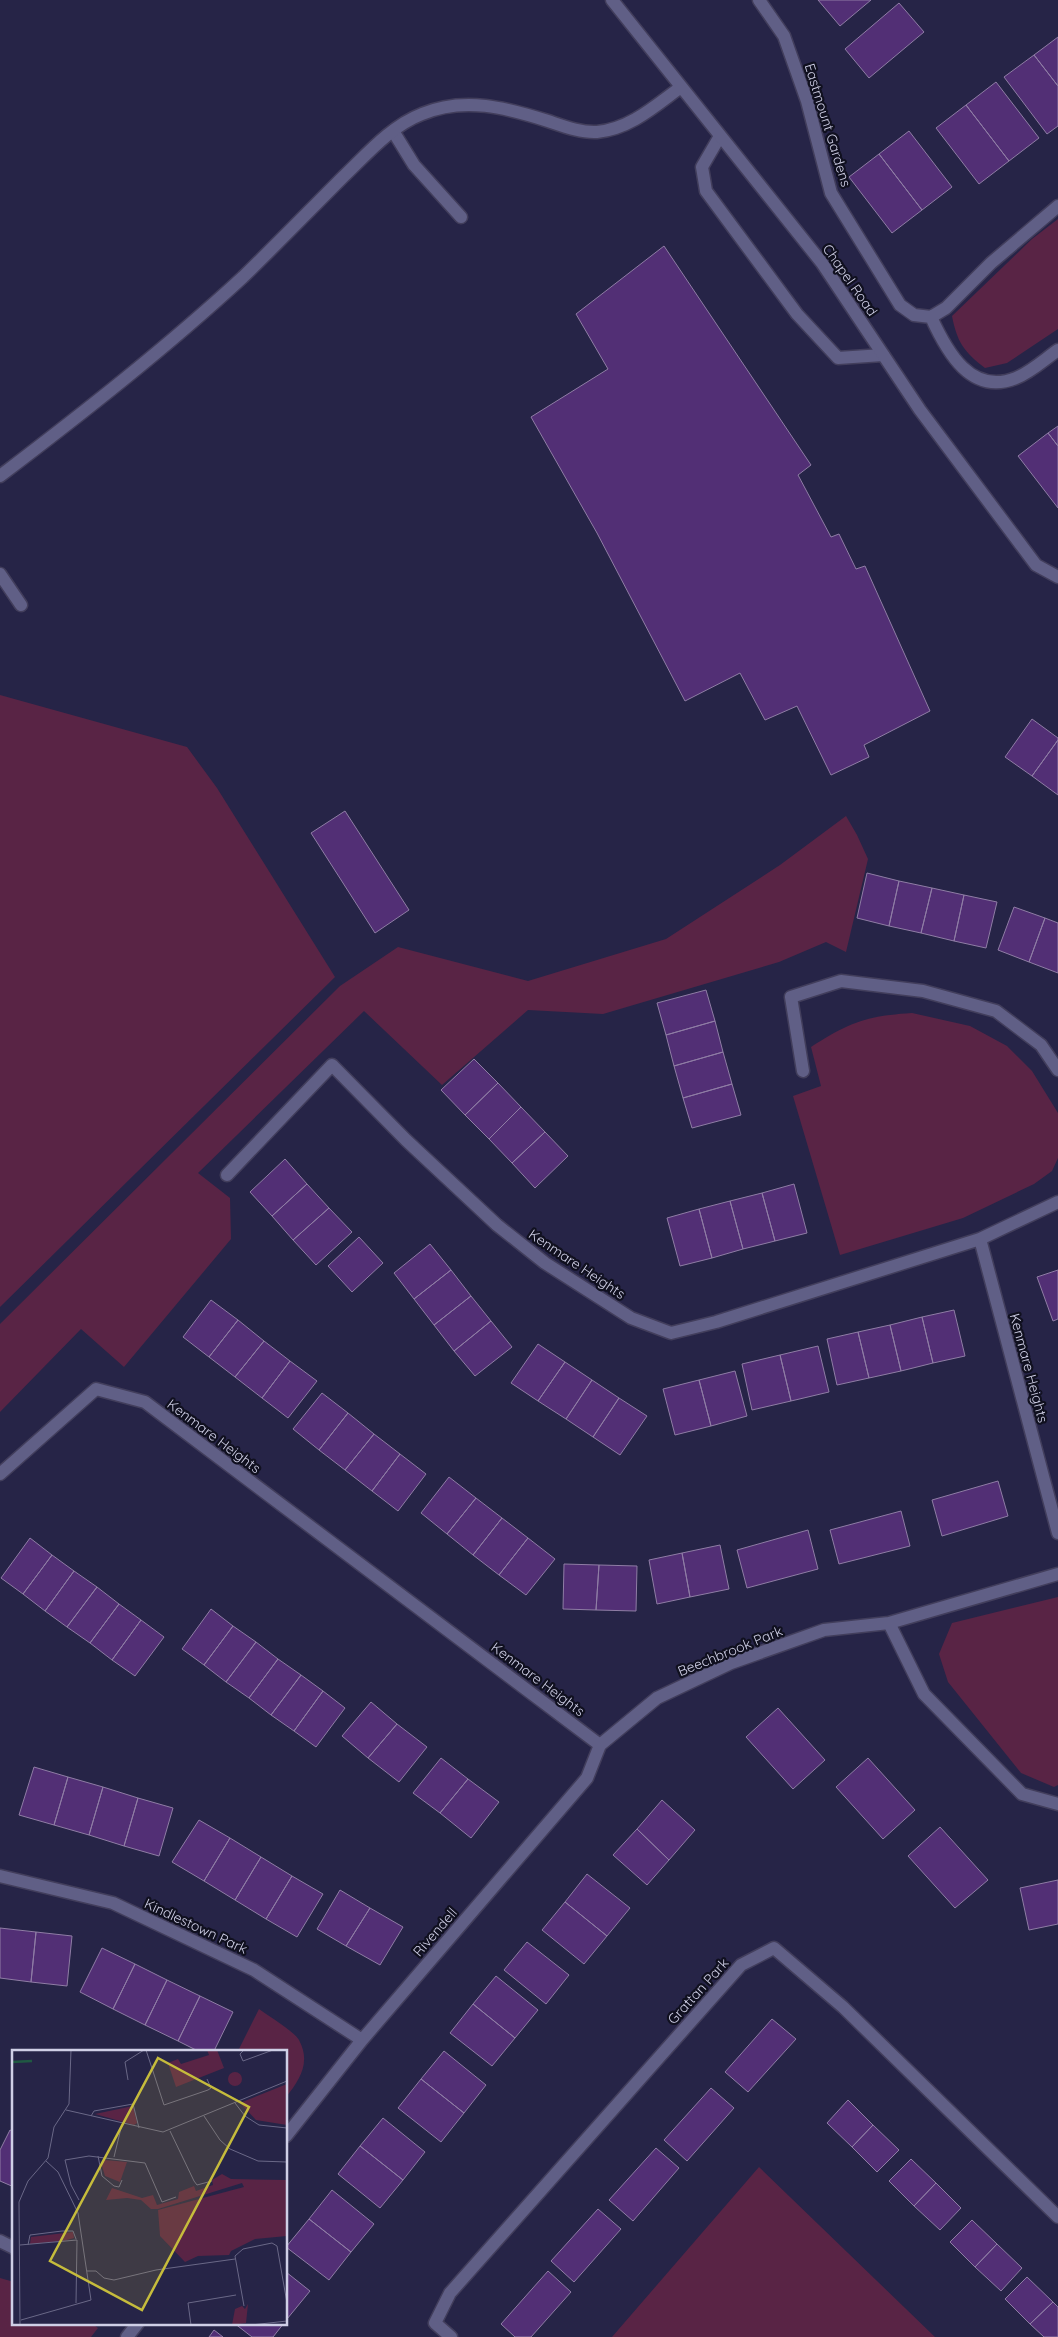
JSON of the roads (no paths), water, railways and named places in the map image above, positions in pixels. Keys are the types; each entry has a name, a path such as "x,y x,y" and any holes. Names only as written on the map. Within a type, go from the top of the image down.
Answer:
{"street":[{"name":"Chapel Road","path":"612,0 822,263 920,410 1036,564 1058,577"},
{"name":"Eastmount Gardens","path":"759,0 784,36 807,101 831,193 900,305 914,315 931,317"},
{"path":"0,476 66,426 181,331 243,276 392,131 422,114 455,106 487,104 513,110 568,128 596,132 624,126 647,113 681,88"},
{"path":"392,131 414,165 462,217"},
{"path":"720,136 702,167 706,191 797,314 838,358 883,355"},
{"path":"1058,206 991,263 946,308 931,317 939,334 965,372 992,384 1017,377 1058,350"},
{"path":"0,574 21,605"},
{"path":"803,1071 791,997 841,980 923,990 996,1011 1040,1045 1058,1070"},
{"name":"Kenmare Heights","path":"227,1175 332,1065 420,1153 497,1225 538,1257 631,1318 672,1333 716,1322 980,1240 1058,1202"},
{"name":"Kenmare Heights","path":"980,1240 1058,1533"},
{"name":"Kenmare Heights","path":"0,1474 96,1389 145,1402 600,1745"},
{"name":"Beechbrook Park","path":"600,1745 657,1698 731,1664 824,1630 889,1623 1058,1574"},
{"path":"889,1623 924,1694 1022,1794 1058,1804"},
{"name":"Rivendell","path":"288,2133 362,2040 587,1778 600,1745"},
{"name":"Kindlestown Park","path":"0,1876 113,1903 254,1970 362,2040"},
{"name":"Grattan Park","path":"451,2337 435,2323 450,2293 741,1965 774,1948 843,2007 1058,2217"},
{"path":"0,2241 12,2247"},
{"path":"127,2337 137,2324"}]}
